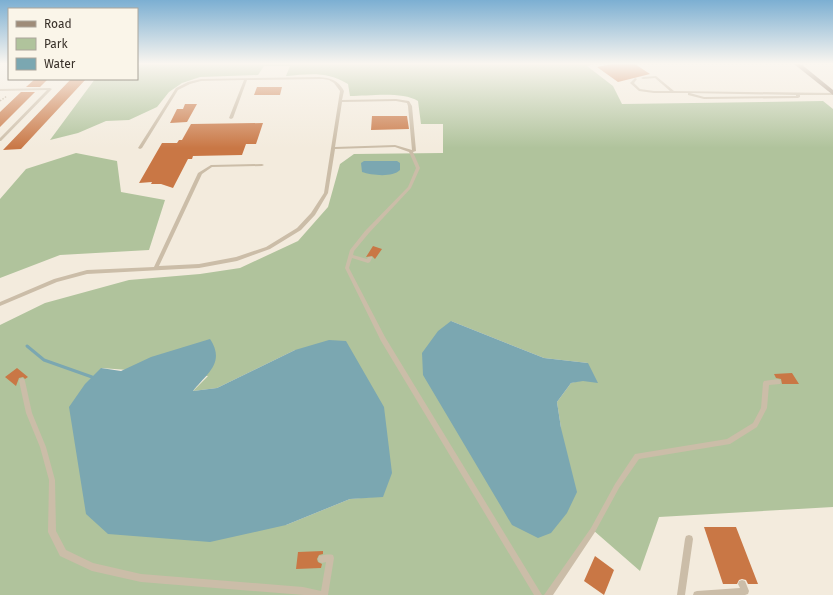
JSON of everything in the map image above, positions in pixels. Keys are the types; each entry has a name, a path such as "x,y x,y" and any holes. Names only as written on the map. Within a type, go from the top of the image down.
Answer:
{"lane":[{"path":"0,140 47,92"},
{"path":"140,148 175,92"},
{"path":"231,118 241,92"},
{"path":"0,304 56,280 87,272 199,266 237,259 268,248 299,229 313,214 326,193 342,92"},
{"path":"669,92 686,92 704,98 798,97 798,94 833,94"},
{"path":"340,101 396,100 408,102 410,106 414,151 411,151"},
{"path":"333,148 395,146 411,151"},
{"path":"411,151 418,168 410,187 366,232 351,256 347,268 383,339 538,595"},
{"path":"156,268 200,173 211,166 262,165"},
{"path":"351,256 368,260 370,258"},
{"path":"22,381 30,413 43,447 52,480 52,532 63,553 92,567 140,578 303,591 323,595 330,558 322,559"},
{"path":"548,595 593,530 617,486 637,456 728,442 755,426 764,408 766,383 778,382"},
{"path":"681,595 689,539"},
{"path":"698,595 744,590"}],"green space":[{"path":"86,92 169,92 157,107 129,120 106,121 78,133 50,140"},
{"path":"349,92 616,92 622,104 823,101 833,109 833,507 659,517 640,571 593,530 548,595 0,595 0,325 45,303 129,280 200,274 240,268 298,241 328,207 340,164 354,154 443,153 443,124 421,124 418,101 403,96 394,95 350,96","holes":["451,321 544,358 588,363 583,380 571,383 557,402 561,428","295,350 383,496 350,499 286,525 101,368 208,376 193,391 217,388"]},
{"path":"76,153 117,161 121,192 165,200 149,250 60,255 0,278 0,199 26,169"}],"water":[{"path":"364,161 397,161 400,163 400,170 396,173 387,175 376,175 362,172 361,163"},
{"path":"451,321 544,358 588,363 598,383 583,381 571,383 557,402 561,428 577,492 567,513 551,533 538,538 512,525 423,375 422,353 438,331"},
{"path":"210,339 216,355 215,362 212,368 193,391 217,388 295,350 329,340 346,341 384,407 392,473 383,497 350,499 286,525 210,542 108,534 86,514 69,407 85,384 101,368 121,371 151,357"}],"building":[{"path":"21,92 35,92 0,127 0,112"},
{"path":"59,92 74,92 21,149 3,150"},
{"path":"255,92 281,92 280,95 254,95"},
{"path":"185,104 197,104 187,122 170,123 177,109 183,109"},
{"path":"372,116 407,116 409,129 371,130"},
{"path":"263,123 256,144 246,144 242,155 193,156 192,159 188,159 173,188 161,184 151,184 152,182 139,183 162,143 177,143 179,140 182,140 191,124"},
{"path":"373,246 382,249 375,259 372,256 366,257"},
{"path":"17,368 28,377 25,379 23,377 19,378 16,386 5,377"},
{"path":"792,373 799,384 782,384 781,379 776,378 774,374"},
{"path":"704,527 736,527 758,584 748,584 746,580 742,579 739,580 737,584 723,584"},
{"path":"323,551 323,554 319,555 317,559 318,562 322,564 321,568 296,569 298,552"},
{"path":"595,556 614,570 604,595 584,581"}],"waterway":[{"path":"27,346 44,360 92,377"}]}
